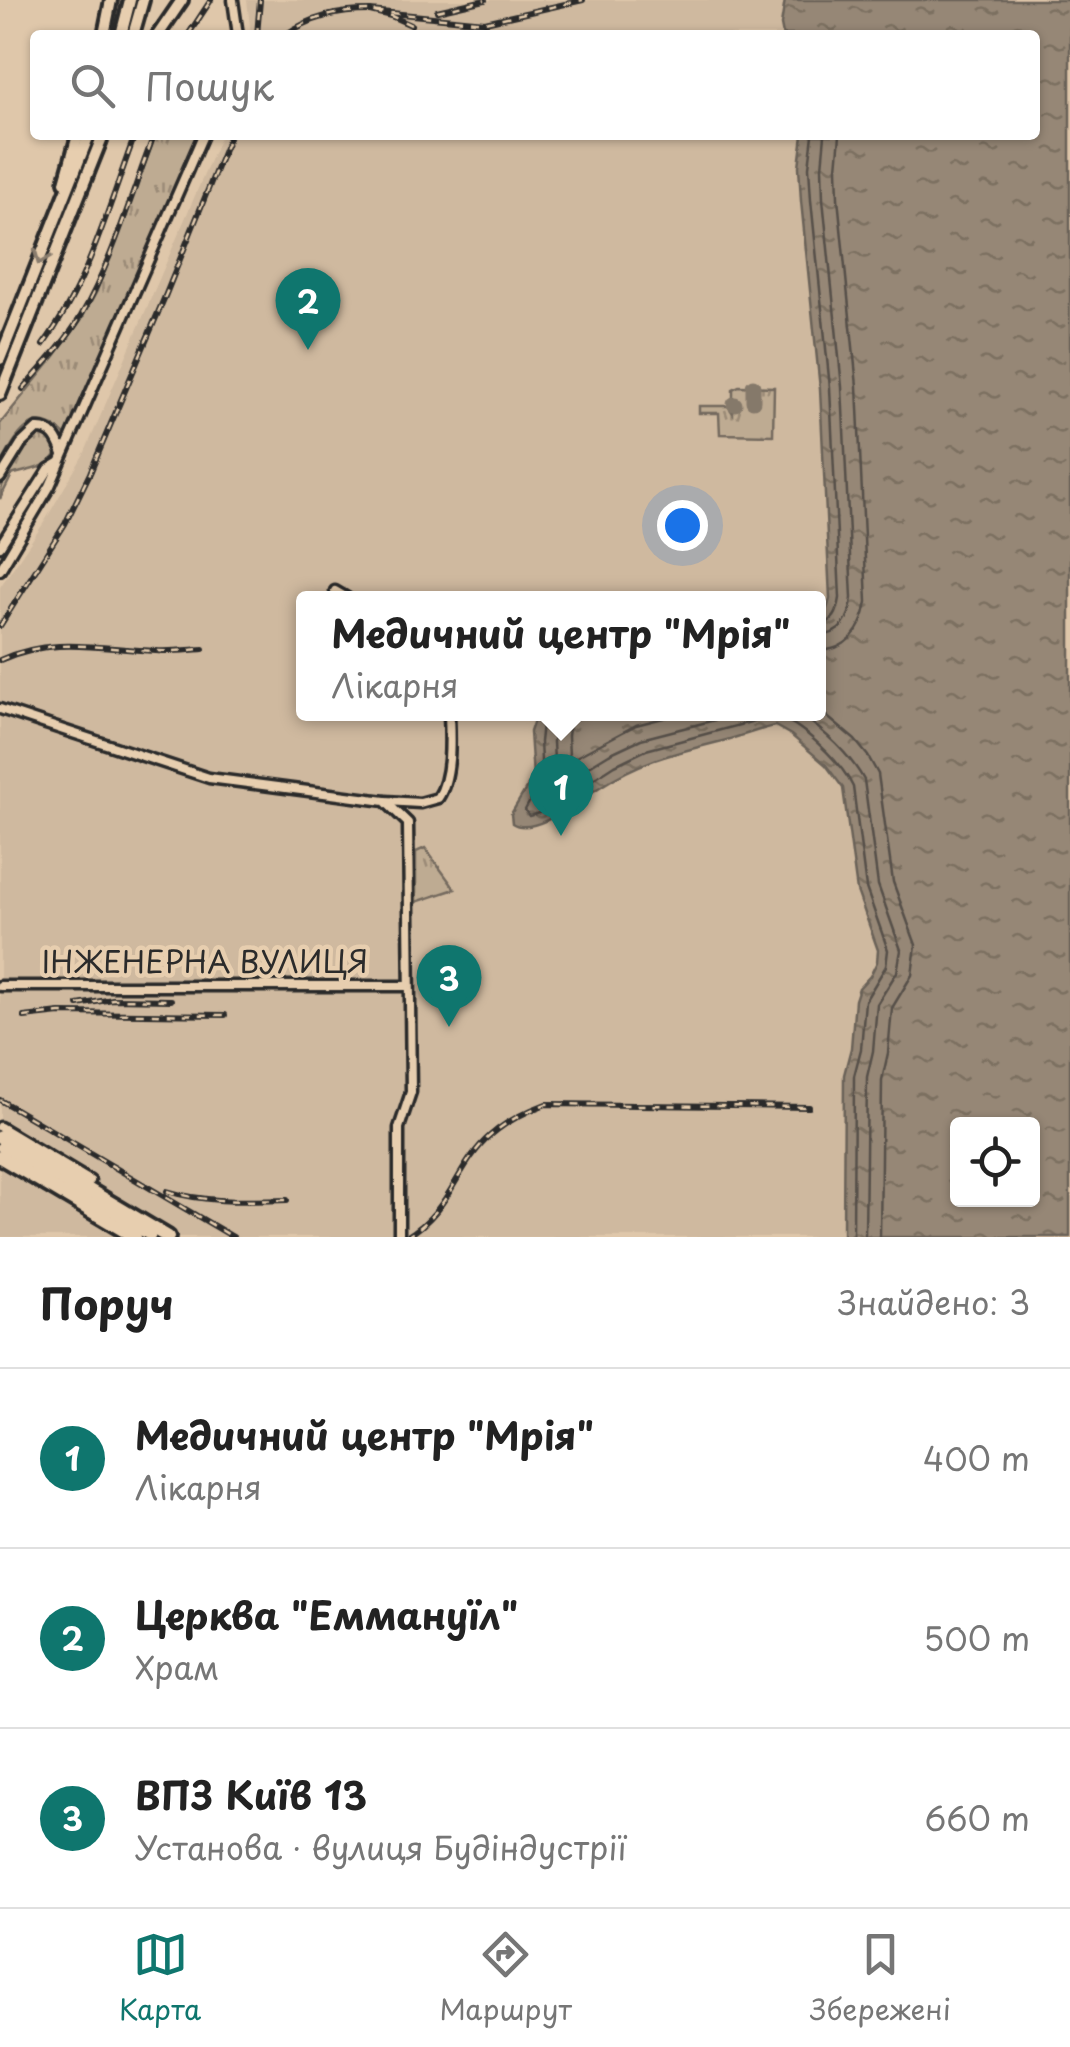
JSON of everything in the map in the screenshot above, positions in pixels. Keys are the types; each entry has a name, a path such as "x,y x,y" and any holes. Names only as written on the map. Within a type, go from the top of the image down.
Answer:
{"highway":[{"path":"0,1137 168,1237"},
{"path":"0,1157 136,1237"}],"main road":[{"path":"105,30 110,0"},
{"path":"122,30 130,0"},
{"path":"135,30 143,0"},
{"path":"161,30 182,0"},
{"path":"61,207 77,140"},
{"path":"0,359 87,140"},
{"path":"0,394 101,140"}],"street":[{"path":"233,0 237,30"},
{"path":"0,570 41,504 201,140"},
{"path":"0,478 21,444 37,429 55,436 61,458"},
{"path":"0,546 61,458"},
{"path":"0,710 209,778 420,804 438,798 443,791 450,721"},
{"path":"386,801 408,823 410,1092 398,1128 399,1237"},
{"name":"ІНЖЕНЕРНА ВУЛИЦЯ","path":"0,986 410,986"},
{"path":"0,1128 90,1181"},
{"path":"0,1148 150,1237"}],"shaded area":[{"path":"247,0 785,0 782,30 250,30"},
{"path":"219,140 802,140 801,201 820,389 830,599 826,608 826,591 296,591 296,721 533,721 533,777 518,801 775,726 826,765 843,788 857,891 878,950 877,962 855,1000 851,1048 844,1075 843,1237 0,1237 0,587 85,452"}],"green space":[{"path":"154,140 195,140 66,436 54,426 34,423 19,435 0,467 0,424 55,356 96,293"},
{"path":"774,387 773,435 720,434 719,413 699,413 699,406 728,406 733,413 733,389"},
{"path":"35,435 55,443 53,459 41,467 12,475 0,499 7,473"},
{"path":"425,848 455,889 416,902 416,852"}],"water":[{"path":"785,0 1070,0 1070,1237 843,1237 844,1075 851,1048 855,1000 877,962 878,950 857,891 843,788 826,765 775,726 632,769 569,808 532,825 512,823 511,814 533,777 530,732 534,721 826,721 826,610 830,599 820,389 801,201 802,140 1040,140 1040,30 782,30"}],"taxiway":[{"path":"753,386 753,401"}],"railway":[{"path":"191,30 211,0"},
{"path":"257,30 260,0"},
{"path":"437,11 485,0"},
{"path":"411,25 370,11 485,22 583,0"},
{"path":"294,30 325,16 370,11"},
{"path":"43,345 85,270 133,140"},
{"path":"23,389 68,336 92,295 152,140"},
{"path":"0,626 65,524 90,473 228,140"},
{"path":"0,660 58,646 203,649"},
{"path":"78,1005 113,999 171,1000"},
{"path":"24,1017 60,1013 225,1015"},
{"path":"0,1100 233,1237"},
{"path":"406,1237 434,1214 469,1160 491,1135 546,1104 809,1107"},
{"path":"167,1191 211,1199 287,1200"}],"place":[{"name":"Церква \"Еммануїл\"","path":"308,350"},
{"name":"Медичний центр \"Мрія\"","path":"561,836"},
{"name":"ВПЗ Київ 13","path":"449,1027"}]}
